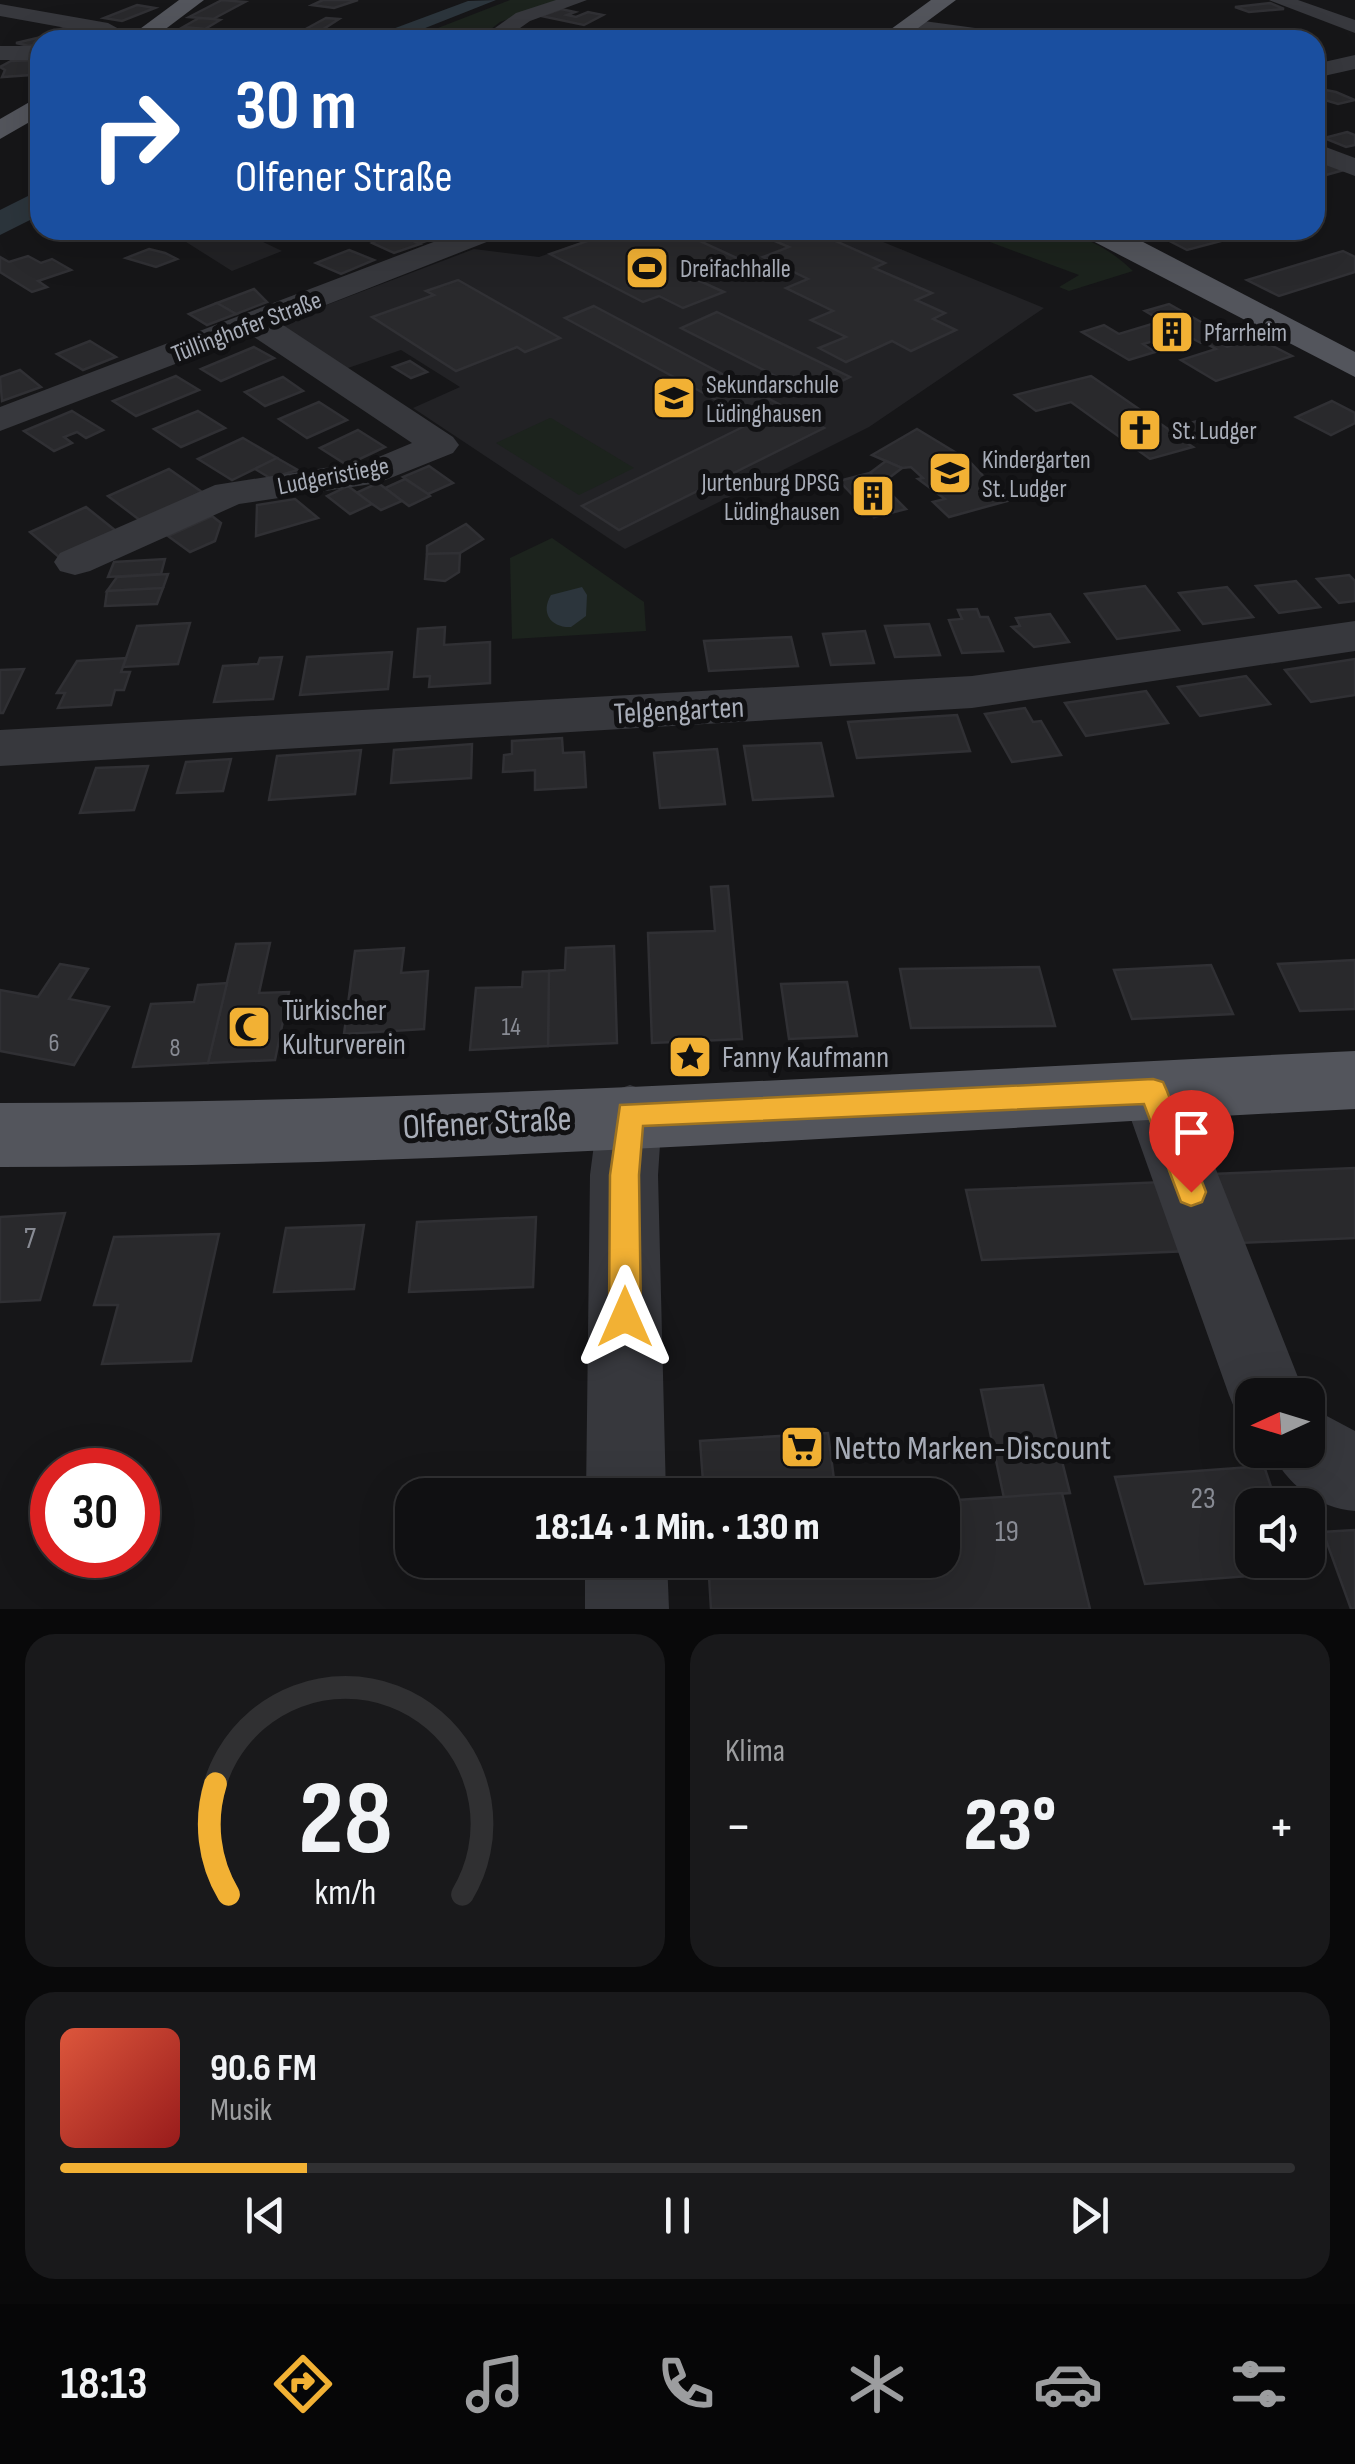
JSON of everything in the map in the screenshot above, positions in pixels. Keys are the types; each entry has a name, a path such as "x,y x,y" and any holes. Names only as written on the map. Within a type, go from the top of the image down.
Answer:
{"main road":[{"path":"150,30 193,0"},
{"path":"902,30 944,0"},
{"path":"0,130 30,110"},
{"path":"1115,240 1348,362"},
{"name":"Olfener Straße","path":"0,1135 172,1135 1355,1080"}],"street":[{"path":"503,30 522,17 576,0"},
{"path":"1278,0 1355,27"},
{"path":"4,10 105,30"},
{"path":"909,25 943,30"},
{"path":"0,53 30,52"},
{"path":"1325,69 1355,62"},
{"path":"1325,155 1355,168"},
{"name":"Tüllinghofer Straße","path":"0,420 466,240"},
{"name":"Ludgeristiege","path":"76,562 229,493 378,470 440,445 255,322"},
{"name":"Telgengarten","path":"0,748 972,692 1355,636"},
{"path":"1153,1091 1261,1378"},
{"path":"626,1478 624,1175 630,1114"},
{"path":"1325,1458 1341,1470 1355,1471"},
{"path":"626,1578 626,1609"}],"shaded area":[{"path":"496,0 420,30 390,30 468,1"},
{"path":"510,0 562,0 500,22 490,30 433,30"},
{"path":"183,240 259,240 282,251 232,271"},
{"name":"Sekundarschule Lüdinghausen","path":"587,240 878,240 1044,308 869,427 625,549 413,408 460,387 401,350 345,369 274,325 474,249 539,257"},
{"path":"984,240 1085,240 1117,257 1133,271 1069,291 1059,287 1079,275"},
{"path":"550,418 634,468 579,495 496,443"},
{"path":"552,538 644,602 646,631 512,639 510,558"},
{"path":"582,587 587,595 586,616 571,627 553,622 547,613 551,595"}],"building":[{"path":"222,0 245,2 213,19 189,17"},
{"path":"323,0 358,0 334,8 312,5"},
{"path":"1270,3 1284,9 1249,12 1235,7"},
{"path":"137,5 155,8 122,21 104,18"},
{"path":"561,9 575,12 567,15 576,17 588,12 603,15 584,25 541,16"},
{"path":"199,18 220,20 205,29 183,27"},
{"path":"326,18 339,19 322,30 304,30"},
{"path":"78,24 98,29 71,30 64,28"},
{"path":"30,60 30,75 2,77 5,70 0,67 11,61"},
{"path":"1325,90 1355,100 1338,104 1325,100"},
{"path":"1347,132 1355,135 1355,145 1346,147 1325,138"},
{"path":"1325,163 1344,170 1325,175"},
{"path":"411,240 420,244 394,253 372,243"},
{"name":"Dreifachhalle","path":"590,240 698,240 739,259 693,278 724,292 683,308 659,296 643,302 550,254"},
{"path":"772,240 833,240 885,263 874,268 932,293 916,300 945,313 933,319 956,330 911,351 892,341 846,362 819,348 846,337 811,320 833,311 786,288 808,279 763,257 789,247"},
{"path":"1168,240 1225,240 1187,250"},
{"path":"149,249 177,259 156,267 126,258"},
{"path":"349,250 374,260 341,274 316,263"},
{"path":"1343,251 1355,257 1355,272 1279,296 1247,280"},
{"path":"28,256 41,263 52,259 71,270 38,281 47,287 32,292 0,272 0,257 9,262"},
{"path":"458,280 560,338 525,352 517,347 456,371 372,317 434,295 426,291"},
{"path":"254,289 267,302 236,314 217,303"},
{"path":"217,303 236,314 207,325 189,314"},
{"name":"Pfarrheim","path":"1169,304 1226,336 1201,343 1182,333 1143,344 1155,352 1129,360 1082,332 1104,325 1119,334 1162,321 1145,311"},
{"path":"594,306 824,428 619,530 582,506 755,421 565,318"},
{"path":"717,312 850,377 813,395 681,328"},
{"path":"1257,338 1292,356 1216,381 1181,360 1216,349 1205,343 1215,340 1227,347"},
{"path":"90,341 116,357 83,370 57,354"},
{"path":"254,347 274,358 221,381 201,369"},
{"path":"410,361 427,372 411,378 393,367"},
{"path":"20,370 41,387 2,401 0,377"},
{"path":"176,376 199,390 136,416 113,401"},
{"path":"1091,376 1168,429 1197,421 1214,432 1184,441 1193,447 1150,459 1071,402 1036,411 1015,395"},
{"path":"283,377 303,391 265,406 245,392"},
{"path":"1332,401 1355,413 1355,423 1331,435 1296,417"},
{"path":"319,402 347,420 307,438 279,419"},
{"path":"72,411 103,430 86,438 77,432 64,437 72,443 54,451 24,431"},
{"path":"198,411 225,428 181,447 154,429"},
{"name":"Kindergarten St. Ludger","path":"917,429 968,460 1007,501 949,517 933,502 945,499 918,479 923,478 911,467 902,468 872,455"},
{"path":"358,430 385,447 347,465 320,448"},
{"path":"243,438 277,458 232,480 198,459"},
{"path":"277,458 298,470 270,478 255,469"},
{"path":"886,461 902,468 881,484 870,473"},
{"path":"429,466 453,483 428,494 403,477"},
{"path":"169,469 202,492 141,521 108,496"},
{"name":"Jurtenburg DPSG Lüdinghausen","path":"870,473 906,509 874,517 839,481"},
{"path":"405,479 430,496 409,506 385,488"},
{"path":"378,483 402,501 381,510 356,493"},
{"path":"348,486 372,504 350,514 327,496"},
{"path":"295,499 318,518 256,536 257,505"},
{"path":"86,507 116,531 59,557 30,532"},
{"path":"212,516 221,523 215,541 190,552 168,536"},
{"path":"466,524 483,539 460,553 427,554 427,546"},
{"path":"460,553 459,572 445,581 425,579 427,554"},
{"path":"165,559 161,574 108,577 114,562"},
{"path":"168,574 163,588 107,591 117,577"},
{"path":"1349,575 1355,581 1355,601 1339,603 1317,579"},
{"path":"1296,581 1320,607 1279,613 1256,586"},
{"path":"1145,586 1179,630 1117,639 1085,594"},
{"path":"1227,587 1253,617 1203,624 1179,593"},
{"path":"163,588 157,604 105,606 107,591"},
{"path":"977,609 980,617 988,617 1003,651 962,653 949,620 962,619 958,610"},
{"path":"1050,614 1069,642 1034,647 1012,627 1020,626 1016,618"},
{"path":"190,623 178,664 123,667 137,626"},
{"path":"929,624 940,655 895,657 885,626"},
{"path":"445,627 444,645 490,642 490,683 429,687 430,676 414,677 418,629"},
{"path":"865,631 874,663 831,665 823,634"},
{"path":"791,637 798,666 709,671 704,641"},
{"path":"392,652 388,689 300,695 307,657"},
{"path":"282,657 273,699 214,702 223,666 258,664 260,658"},
{"path":"126,658 121,672 130,672 124,690 115,690 111,705 58,708 65,693 57,693 77,661"},
{"path":"1355,659 1355,695 1311,702 1285,670"},
{"path":"24,669 3,713 0,713 0,670"},
{"path":"1246,676 1270,704 1200,716 1178,687"},
{"path":"1146,691 1168,723 1086,736 1065,703"},
{"path":"1025,708 1033,722 1041,721 1061,755 1012,762 985,714"},
{"path":"957,715 970,751 857,758 848,722"},
{"path":"562,738 563,753 584,752 586,787 535,790 535,770 503,772 504,755 512,754 512,741"},
{"path":"821,743 833,796 753,800 744,746"},
{"path":"472,744 471,778 391,783 394,750"},
{"path":"717,749 725,804 660,808 654,753"},
{"path":"361,750 355,794 269,800 277,756"},
{"path":"231,759 223,791 177,793 186,762"},
{"path":"148,766 134,810 80,813 96,768"},
{"path":"728,886 742,1039 652,1043 648,933 715,931 711,887"},
{"name":"Türkischer Kulturverein","path":"270,943 259,993 289,992 275,1060 208,1063 236,944"},
{"path":"614,946 617,1043 548,1046 549,971 565,970 566,948"},
{"path":"404,948 401,973 428,971 424,1029 344,1034 355,951"},
{"path":"1355,960 1355,1009 1300,1011 1278,964"},
{"path":"60,964 88,969 69,999 109,1007 74,1065 0,1051 0,990 38,997"},
{"path":"1211,965 1233,1014 1132,1019 1114,970"},
{"path":"1039,967 1055,1026 911,1028 900,969"},
{"path":"549,971 548,1046 470,1050 476,988 522,987 523,972"},
{"path":"847,982 857,1036 789,1039 781,984"},
{"path":"227,983 208,1063 133,1067 151,1004 194,1002 198,985"},
{"path":"1355,1168 1355,1238 1239,1243 1213,1174"},
{"path":"1165,1182 1189,1251 982,1260 966,1190"},
{"path":"65,1213 40,1300 0,1302 0,1217"},
{"path":"536,1217 533,1287 409,1292 417,1222"},
{"path":"364,1225 354,1289 274,1292 286,1228"},
{"path":"219,1234 191,1361 102,1364 118,1305 94,1305 114,1237"},
{"path":"1043,1385 1070,1493 1004,1498 981,1390"},
{"path":"828,1433 834,1478 703,1478 700,1441"},
{"path":"1265,1468 1271,1488 1235,1488 1235,1577 1145,1584 1115,1477"},
{"path":"1062,1493 1090,1609 711,1609 709,1578 960,1578 960,1500"},
{"path":"1355,1530 1355,1609 1351,1609 1325,1532"}],"waterway":[{"path":"0,225 30,206"}],"place":[{"name":"Dreifachhalle","path":"647,268"},
{"name":"Pfarrheim","path":"1172,332"},
{"name":"Sekundarschule Lüdinghausen","path":"674,398"},
{"name":"St. Ludger","path":"1140,430"},
{"name":"Kindergarten St. Ludger","path":"950,473"},
{"name":"Jurtenburg DPSG Lüdinghausen","path":"873,496"},
{"name":"Türkischer Kulturverein","path":"249,1027"},
{"name":"Fanny Kaufmann","path":"690,1057"},
{"name":"Netto Marken-Discount","path":"802,1447"}],"route":[{"path":"625,1317 624,1175 630,1114 1153,1091 1191,1192"}]}
